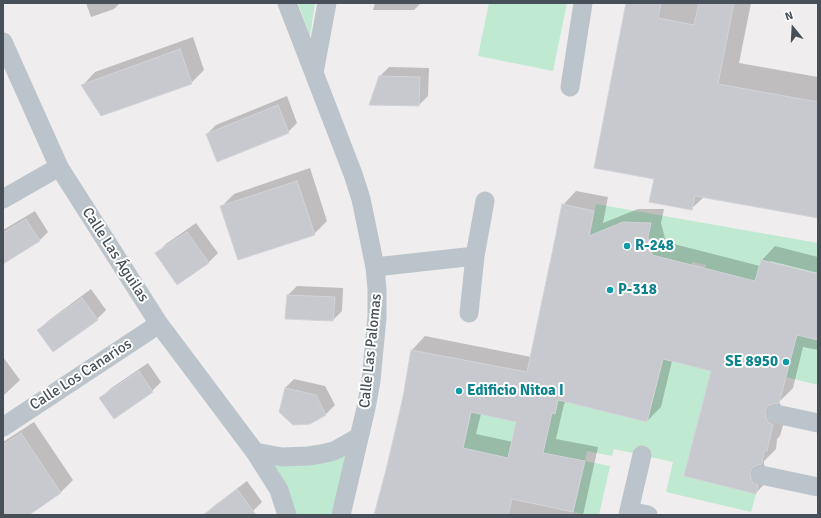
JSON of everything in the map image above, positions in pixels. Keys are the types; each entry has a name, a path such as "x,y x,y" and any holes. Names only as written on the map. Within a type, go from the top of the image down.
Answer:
{"street":[{"name":"Calle Las Palomas","path":"287,3 353,174 361,199 375,267 377,317 371,380 341,515"},
{"path":"314,73 327,3"},
{"path":"570,87 583,3"},
{"name":"Calle Las Águilas","path":"3,42 58,167 159,324 255,452 279,490 287,515"},
{"path":"3,199 58,167"},
{"path":"469,313 474,256 485,201"},
{"path":"375,267 474,256"},
{"name":"Calle Los Canarios","path":"3,427 159,324"},
{"path":"776,414 818,422"},
{"path":"255,452 282,457 308,456 334,451 359,437"},
{"path":"642,455 628,513 648,515"},
{"path":"761,475 818,487"}],"green space":[{"path":"298,3 315,3 310,37 310,36"},
{"path":"489,3 567,3 553,71 478,56"},
{"path":"596,204 818,243 818,274 761,260 745,322 818,340 818,385 786,377 704,276 706,265 692,262 690,272 576,404 647,422 663,359 720,373 684,476 756,494 751,512 666,492 673,462 614,449 612,456 587,451 585,461 610,466 599,515 585,515 573,512 584,461 543,453 545,412 555,414"},
{"path":"471,412 516,422 508,458 463,448"},
{"path":"359,437 341,515 287,515 266,454 273,456"}],"building":[{"path":"626,3 661,3 658,18 694,25 699,3 734,3 718,84 818,102 818,218 695,196 692,210 649,202 654,179 594,168"},
{"path":"180,49 192,84 101,116 81,85"},
{"path":"379,76 420,77 419,106 369,105"},
{"path":"278,105 289,133 217,162 206,134"},
{"path":"297,181 315,235 238,260 220,206"},
{"path":"562,204 594,211 589,236 623,222 651,223 648,237 652,255 755,281 761,260 818,274 818,340 797,335 779,403 768,406 765,411 768,422 773,425 767,451 764,451 762,464 753,467 750,472 753,483 758,485 756,494 684,476 711,371 663,359 647,422 558,400 555,414 552,413 543,453 585,461 573,512 512,499 508,515 374,515 403,397 411,350 527,372","holes":["471,412 516,422 508,458 463,448"]},
{"path":"26,219 40,241 3,264 3,233"},
{"path":"187,232 209,263 177,285 155,253"},
{"path":"287,295 335,297 333,321 285,319"},
{"path":"82,298 98,320 53,352 37,330"},
{"path":"139,371 153,392 114,419 99,398"},
{"path":"285,388 316,395 326,415 310,424 293,425 279,412"},
{"path":"21,433 61,493 29,515 3,515 3,445"},
{"path":"237,489 256,515 203,515"}],"place":[{"name":"R-248","path":"627,246"},
{"name":"P-318","path":"610,290"},
{"name":"SE 8950","path":"786,362"},
{"name":"Edificio Nitoa I","path":"459,391"}]}
